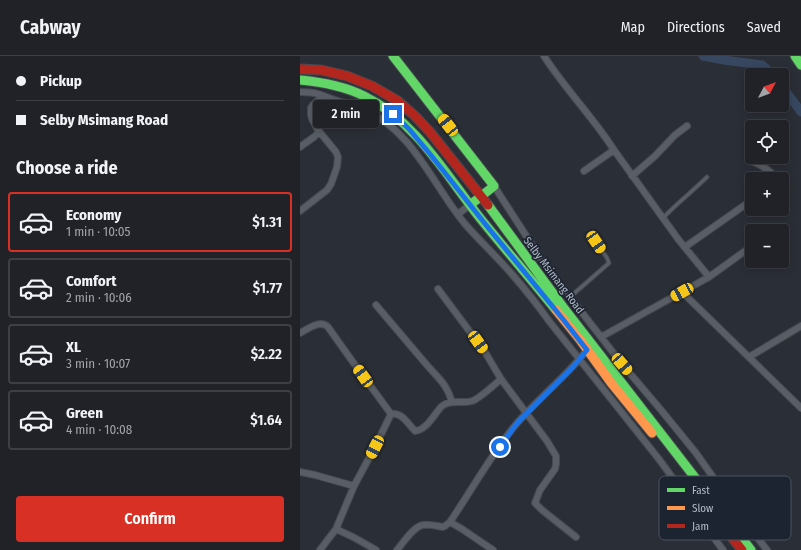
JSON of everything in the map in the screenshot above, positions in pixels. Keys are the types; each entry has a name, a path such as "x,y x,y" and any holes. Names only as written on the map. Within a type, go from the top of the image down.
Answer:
{"main road":[{"path":"393,56 494,186 470,205"},
{"path":"796,56 801,65"},
{"name":"Selby Msimang Road","path":"300,69 321,70 347,76 372,86 398,101 415,116 430,132 481,196 563,308 694,476"},
{"name":"Selby Msimang Road","path":"300,80 344,88 370,99 393,114 409,129 422,143 470,205 562,318 686,476"},
{"name":"Selby Msimang Road","path":"734,540 742,550"},
{"name":"Selby Msimang Road","path":"743,540 751,550"}],"street":[{"path":"544,56 566,88 605,136 663,218 709,277"},
{"path":"300,92 318,93 366,110 391,126 406,140 469,228 533,298 548,321 580,359 672,476"},
{"path":"300,211 328,190 337,167 338,157 336,152 319,132 312,119 311,112 313,105 323,96"},
{"path":"632,176 687,126"},
{"path":"300,147 319,132"},
{"path":"584,171 614,150"},
{"path":"758,164 771,172"},
{"path":"494,186 545,265 622,364 696,453 712,476"},
{"path":"458,214 470,205"},
{"path":"685,247 745,205"},
{"path":"601,337 709,277 745,251"},
{"path":"438,289 485,352 502,379 554,451 556,459 555,468 540,490 535,503 576,537"},
{"path":"682,292 801,408"},
{"path":"376,305 445,385 452,402"},
{"path":"300,333 318,324 326,324 391,414"},
{"path":"748,357 801,326"},
{"path":"397,550 419,526 427,525 443,527 450,522 507,437 527,413 587,350"},
{"path":"391,414 396,413 401,416 413,429 417,431 424,427 442,406 452,402 463,403 476,400 502,379"},
{"path":"320,550 336,529 354,486 391,414"},
{"path":"300,472 354,486"},
{"path":"450,522 493,550"},
{"path":"336,529 376,550"},
{"path":"715,540 723,550"},
{"path":"759,540 767,550"}],"lane":[{"path":"663,218 675,205 692,192 707,177"},
{"path":"570,297 609,263 596,242"}],"waterway":[{"path":"703,56 762,65 766,68"},
{"path":"789,96 801,112"}],"traffic: fast":[{"path":"393,56 494,186 470,205"},
{"path":"795,56 801,65"},
{"path":"300,80 333,85 364,96 383,107 415,134 429,150 480,218 556,310"},
{"path":"488,205 563,307 694,476"},
{"path":"743,540 751,550"}],"traffic: slow":[{"path":"556,310 581,341 612,384 652,433"}],"traffic: jam":[{"path":"300,69 321,70 347,76 372,86 398,101 430,132 488,205"},
{"path":"734,540 742,550"}],"route":[{"path":"393,114 422,143 587,350 572,368 520,420 500,447"}]}
